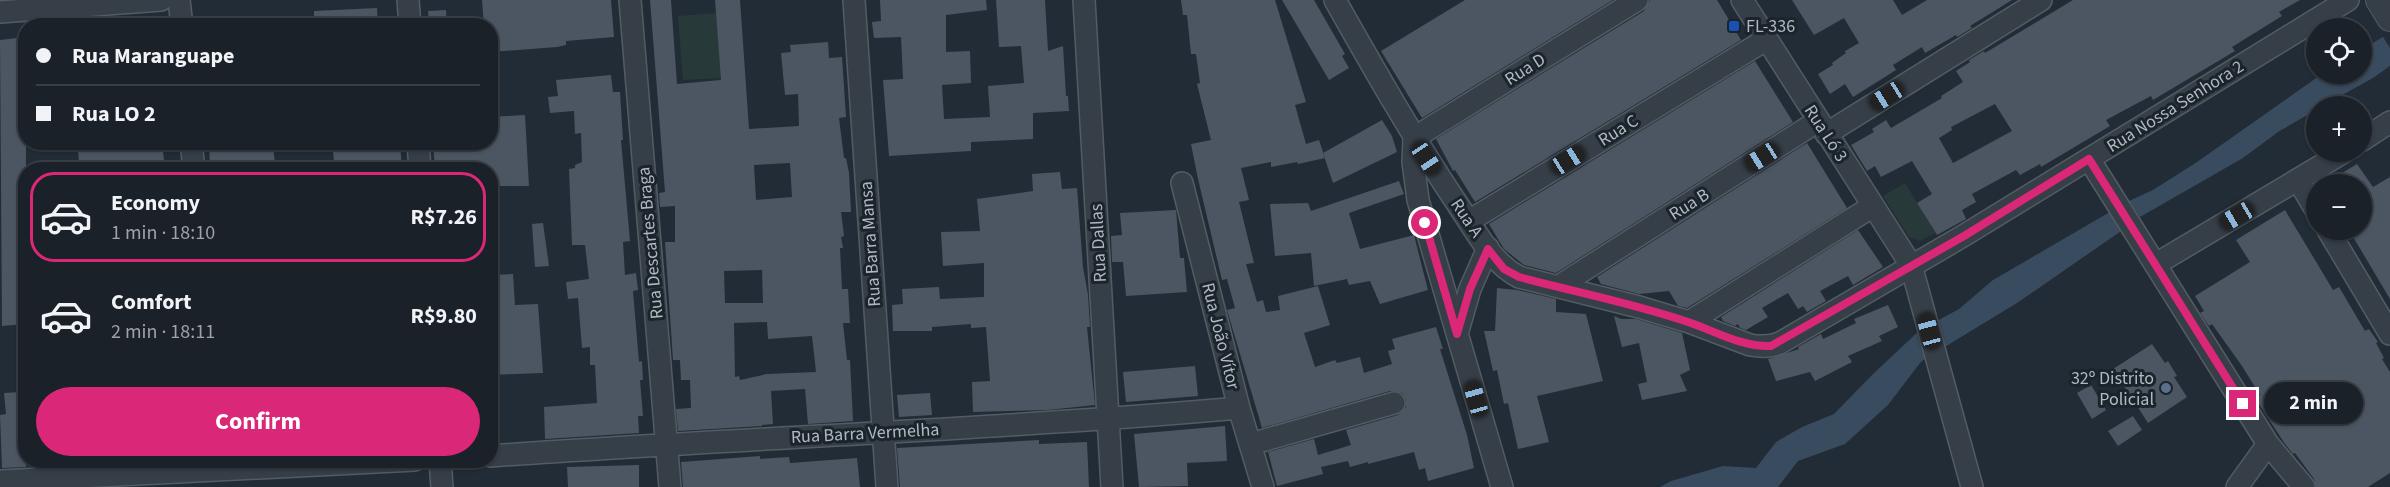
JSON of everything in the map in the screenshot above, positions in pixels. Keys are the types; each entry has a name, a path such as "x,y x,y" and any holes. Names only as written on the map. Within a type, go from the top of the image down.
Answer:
{"street":[{"path":"0,12 161,0"},
{"path":"179,0 181,18"},
{"path":"408,0 409,18"},
{"name":"Rua Descartes Braga","path":"630,0 670,487"},
{"name":"Rua Barra Mansa","path":"854,0 887,487"},
{"name":"Rua Dallas","path":"1084,0 1112,487"},
{"name":"Rua A","path":"1335,0 1414,138 1488,249 1504,269 1519,277 1689,322 1750,345"},
{"name":"Rua D","path":"1414,138 1637,0"},
{"name":"Rua Ló 3","path":"1742,0 1911,265 1971,487"},
{"name":"Rua B","path":"1559,286 2041,0"},
{"name":"Rua Nossa Senhora 2","path":"1750,345 1771,346 1780,343 1964,236 2348,0"},
{"path":"2379,0 2390,18"},
{"name":"Rua C","path":"1469,221 1767,39"},
{"path":"2372,134 2390,122"},
{"path":"1414,138 1413,162 1418,200 1502,487"},
{"path":"2089,159 2268,444 2304,487"},
{"path":"2156,264 2328,162"},
{"path":"2298,180 2306,193"},
{"name":"Rua João Vítor","path":"1182,183 1239,408 1263,487"},
{"path":"1689,322 1873,206"},
{"path":"2334,240 2390,334"},
{"path":"1457,334 1470,289 1488,249"},
{"path":"1251,444 1395,403"},
{"name":"Rua Barra Vermelha","path":"498,455 667,443 1109,419 1239,408"},
{"path":"2237,487 2268,444"},
{"path":"0,480 84,483 294,468"},
{"path":"441,468 442,487"}],"green space":[{"path":"716,13 721,78 683,80 678,16"},
{"path":"1905,183 1935,233 1920,241 1909,237 1883,196"}],"water":[{"path":"2383,37 2390,48 2390,66 2372,79 2372,44"},
{"path":"2308,84 2362,84 2340,96 2306,96 2306,116 2278,132 2243,158 2140,217 2129,201 2153,190"},
{"path":"2115,209 2127,227 2017,303 1943,348 1935,322 1959,309 1993,280"},
{"path":"1921,329 1928,356 1888,405 1845,444 1798,461 1778,487 1660,487 1671,481 1723,466 1756,468 1776,442 1802,427 1834,414"}],"building":[{"path":"482,0 611,0 614,37 566,41 566,45 557,47 498,51 498,18 483,18"},
{"path":"650,0 671,0 677,84 721,80 715,0 740,0 749,129 799,126 798,94 785,95 781,53 791,52 790,45 828,42 829,58 842,57 846,117 839,118 844,158 846,158 849,173 851,212 841,212 844,236 841,237 843,248 840,248 842,289 848,289 850,323 843,323 847,360 850,360 853,421 808,424 805,389 771,391 773,424 678,431 676,409 691,408 690,380 681,380 680,360 673,360 665,242 675,242 675,206 660,207 659,193 665,192","holes":["790,163 792,197 756,200 754,165","762,270 763,303 725,303 724,271","767,322 768,339 812,336 816,372 767,374 740,380 739,376 735,377 734,323"]},
{"path":"880,0 986,0 987,10 946,15 946,52 970,51 971,83 942,85 944,119 990,117 988,86 1024,83 1021,46 999,47 996,0 1045,0 1048,51 1063,46 1069,111 1033,113 1033,139 971,142 971,151 889,156 883,80 903,79 901,37 874,38 872,22 881,21"},
{"path":"1181,0 1275,0 1306,102 1295,105 1306,144 1319,140 1325,158 1298,164 1297,162 1271,167 1271,162 1241,168 1249,200 1239,202 1254,263 1246,264 1257,302 1263,300 1266,312 1280,310 1278,296 1318,286 1330,325 1304,333 1315,367 1335,360 1337,363 1360,357 1364,373 1392,364 1388,351 1395,349 1392,339 1436,327 1443,349 1440,349 1467,435 1474,468 1428,481 1425,468 1419,470 1414,452 1350,467 1348,461 1321,467 1323,474 1277,486 1268,452 1314,439 1318,455 1351,445 1346,430 1398,415 1406,407 1406,400 1402,393 1390,391 1262,428 1227,310 1235,308 1227,279 1222,280 1191,144 1211,140 1197,84 1200,83 1196,54 1191,54 1187,15 1183,15"},
{"path":"1282,0 1314,0 1345,54 1342,56 1349,68 1329,80"},
{"path":"1465,0 1613,0 1422,118 1381,51"},
{"path":"1650,0 1717,0 1741,40 1475,202 1455,170 1453,171 1436,139 1644,11"},
{"path":"1792,0 1893,0 1902,15 1927,0 2012,0 1970,26 1972,28 1957,37 1956,35 1925,53 1922,47 1893,65 1896,70 1853,97 1845,84 1830,94 1818,74 1833,65 1832,63 1846,53 1845,51 1859,43 1844,18 1814,35"},
{"path":"2073,0 2300,0 2279,12 2282,16 2232,47 2235,51 2153,100 2151,96 2106,120 2110,126 2041,167 2040,164 2020,175 2016,170 1972,194 1976,202 1962,210 1966,219 1937,235 1917,203 1932,194 1912,161 1881,177 1875,166 1867,171 1851,145 1874,132 1872,129 1886,120 1891,128 1942,98 1941,96 1963,82 1956,71 1970,62 1969,60 1984,51 1985,53","holes":["1995,104 2012,131 1953,163 1939,138 1952,130 1951,127"]},
{"path":"377,8 378,18 314,18 314,11"},
{"path":"446,10 446,18 428,18 428,11"},
{"path":"18,38 18,150 26,150 26,162 18,162 18,325 2,326 0,40"},
{"path":"1755,61 1793,122 1556,273 1524,265 1504,249 1489,224"},
{"path":"611,75 613,92 620,92 623,140 621,140 630,241 623,242 625,275 636,273 638,290 633,291 639,362 642,361 643,380 640,380 643,416 638,416 639,433 545,439 544,407 597,403 595,365 590,365 590,347 582,348 578,298 568,299 566,282 589,279 585,245 572,245 569,169 575,168 575,165 582,162 581,133 575,134 574,111 550,113 548,97 558,96 556,80"},
{"path":"525,115 529,186 498,186 498,162 434,162 434,150 498,150 498,117"},
{"path":"1382,120 1392,136 1397,152 1333,183 1323,153"},
{"path":"1807,143 1847,208 1687,308 1678,306 1669,291 1639,294 1601,284 1597,277"},
{"path":"78,150 163,150 164,162 79,162"},
{"path":"209,150 273,150 275,162 210,162"},
{"path":"333,150 401,150 401,162 334,162"},
{"path":"2357,164 2364,174 2340,174"},
{"path":"1060,172 1062,189 1077,188 1083,267 1088,295 1090,327 1087,327 1095,405 1048,410 973,412 972,382 990,381 986,327 971,328 971,324 932,327 932,331 893,331 892,305 903,304 902,289 939,287 940,299 984,297 984,263 943,266 941,232 980,231 977,199 1033,191 1032,174"},
{"path":"2390,177 2390,299 2355,240 2372,240 2372,186"},
{"path":"1399,181 1404,194 1349,213 1360,249 1414,235 1428,290 1380,304 1370,281 1349,285 1347,279 1314,286 1311,253 1275,256 1270,204 1308,203 1311,211"},
{"path":"1176,210 1180,258 1184,258 1187,292 1126,296 1123,262 1112,262 1111,236 1122,235 1120,213"},
{"path":"2285,210 2333,290 2339,287 2365,331 2369,329 2378,342 2376,343 2384,358 2382,359 2390,372 2390,473 2368,487 2316,487 2314,479 2295,453 2293,454 2285,444 2255,398 2260,395 2242,366 2212,324 2209,326 2200,313 2204,311 2195,296 2250,262 2236,240"},
{"path":"543,223 549,266 535,267 532,224"},
{"path":"1858,230 1883,267 1853,285 1848,276 1820,291 1826,301 1807,312 1803,306 1798,309 1788,293 1762,308 1768,317 1746,330 1740,328 1738,324 1735,326 1723,321 1721,317"},
{"path":"513,274 515,305 538,304 543,373 498,375 498,275"},
{"path":"1497,288 1556,299 1556,312 1586,314 1603,381 1537,396 1549,442 1518,449 1508,403 1504,404 1497,370 1493,371 1484,331 1495,331"},
{"path":"1888,305 1898,327 1879,336 1882,341 1848,356 1852,362 1815,381 1810,372 1776,381 1768,359 1799,349 1798,347 1821,334 1823,339 1856,323 1854,319"},
{"path":"1614,316 1621,319 1636,319 1682,333 1690,370 1680,375 1687,391 1642,400 1638,384 1647,382 1639,343 1622,347"},
{"name":"32º Distrito Policial","path":"2152,344 2165,363 2168,361 2177,376 2174,377 2187,397 2148,423 2113,369"},
{"path":"1195,366 1198,396 1126,402 1123,372"},
{"path":"2091,385 2106,410 2092,419 2077,393"},
{"path":"18,392 18,467 2,468 0,415 6,414 4,393"},
{"path":"930,393 932,415 899,417 897,395"},
{"path":"2133,416 2142,430 2118,446 2108,431"},
{"path":"1225,426 1227,461 1187,463 1188,486 1139,487 1134,434"},
{"path":"1039,440 1039,444 1087,442 1089,487 900,487 897,448"},
{"path":"760,456 760,459 789,457 790,463 857,458 860,487 683,487 681,462"},
{"path":"639,465 639,487 568,487 567,467"}],"place":[{"name":"FL-336","path":"1734,26"},
{"name":"32º Distrito Policial","path":"2166,388"}],"route":[{"path":"1425,223 1457,334 1470,289 1488,249 1504,269 1519,277 1639,307 1761,347 1780,343 1964,236 2089,159 2243,404"}]}
